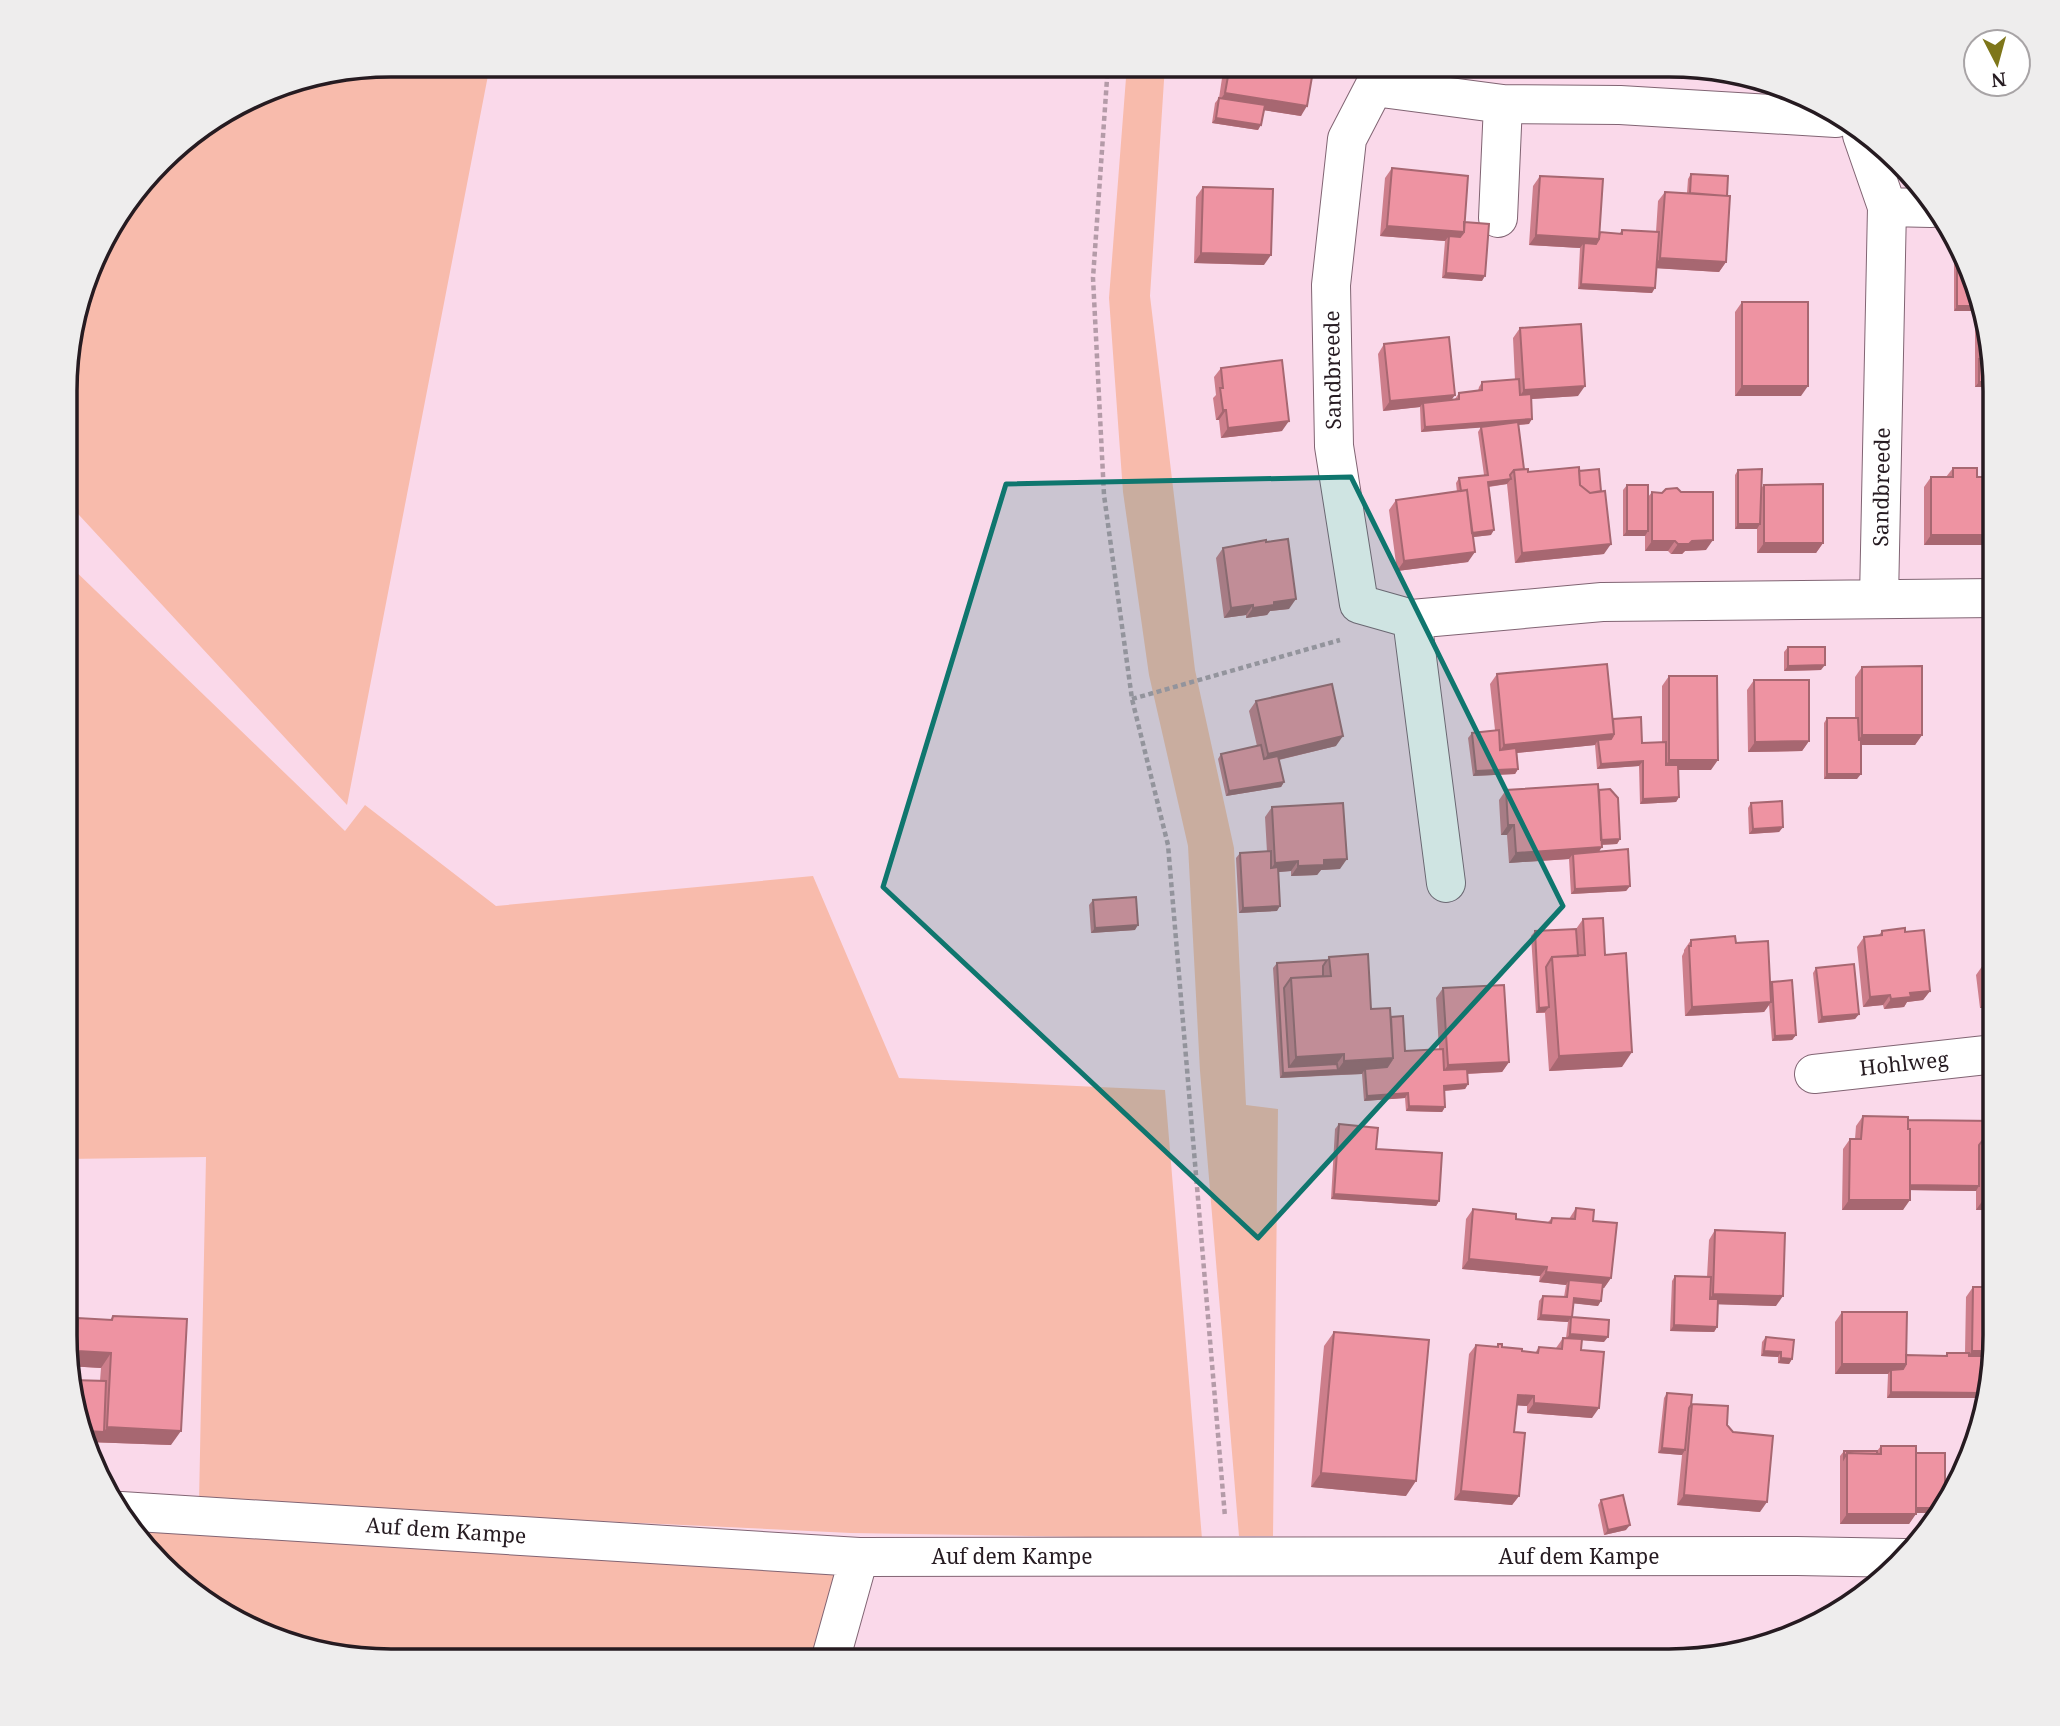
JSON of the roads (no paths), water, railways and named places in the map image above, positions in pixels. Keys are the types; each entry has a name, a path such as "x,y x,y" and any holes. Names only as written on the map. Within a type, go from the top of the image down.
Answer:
{"street":[{"name":"Sandbreede","path":"1376,77 1347,139 1331,285 1334,446 1359,604 1412,619"},
{"name":"Sandbreede","path":"1381,77 1503,104 1620,105 1823,117"},
{"path":"1498,218 1503,104"},
{"name":"Sandbreede","path":"1866,147 1887,207 1880,599"},
{"path":"1887,207 1924,208"},
{"path":"1446,883 1412,619 1602,602 1983,598"},
{"name":"Hohlweg","path":"1814,1074 1983,1055"},
{"name":"Auf dem Kampe","path":"132,1512 859,1558 1890,1558"},
{"path":"833,1649 859,1558"}]}
